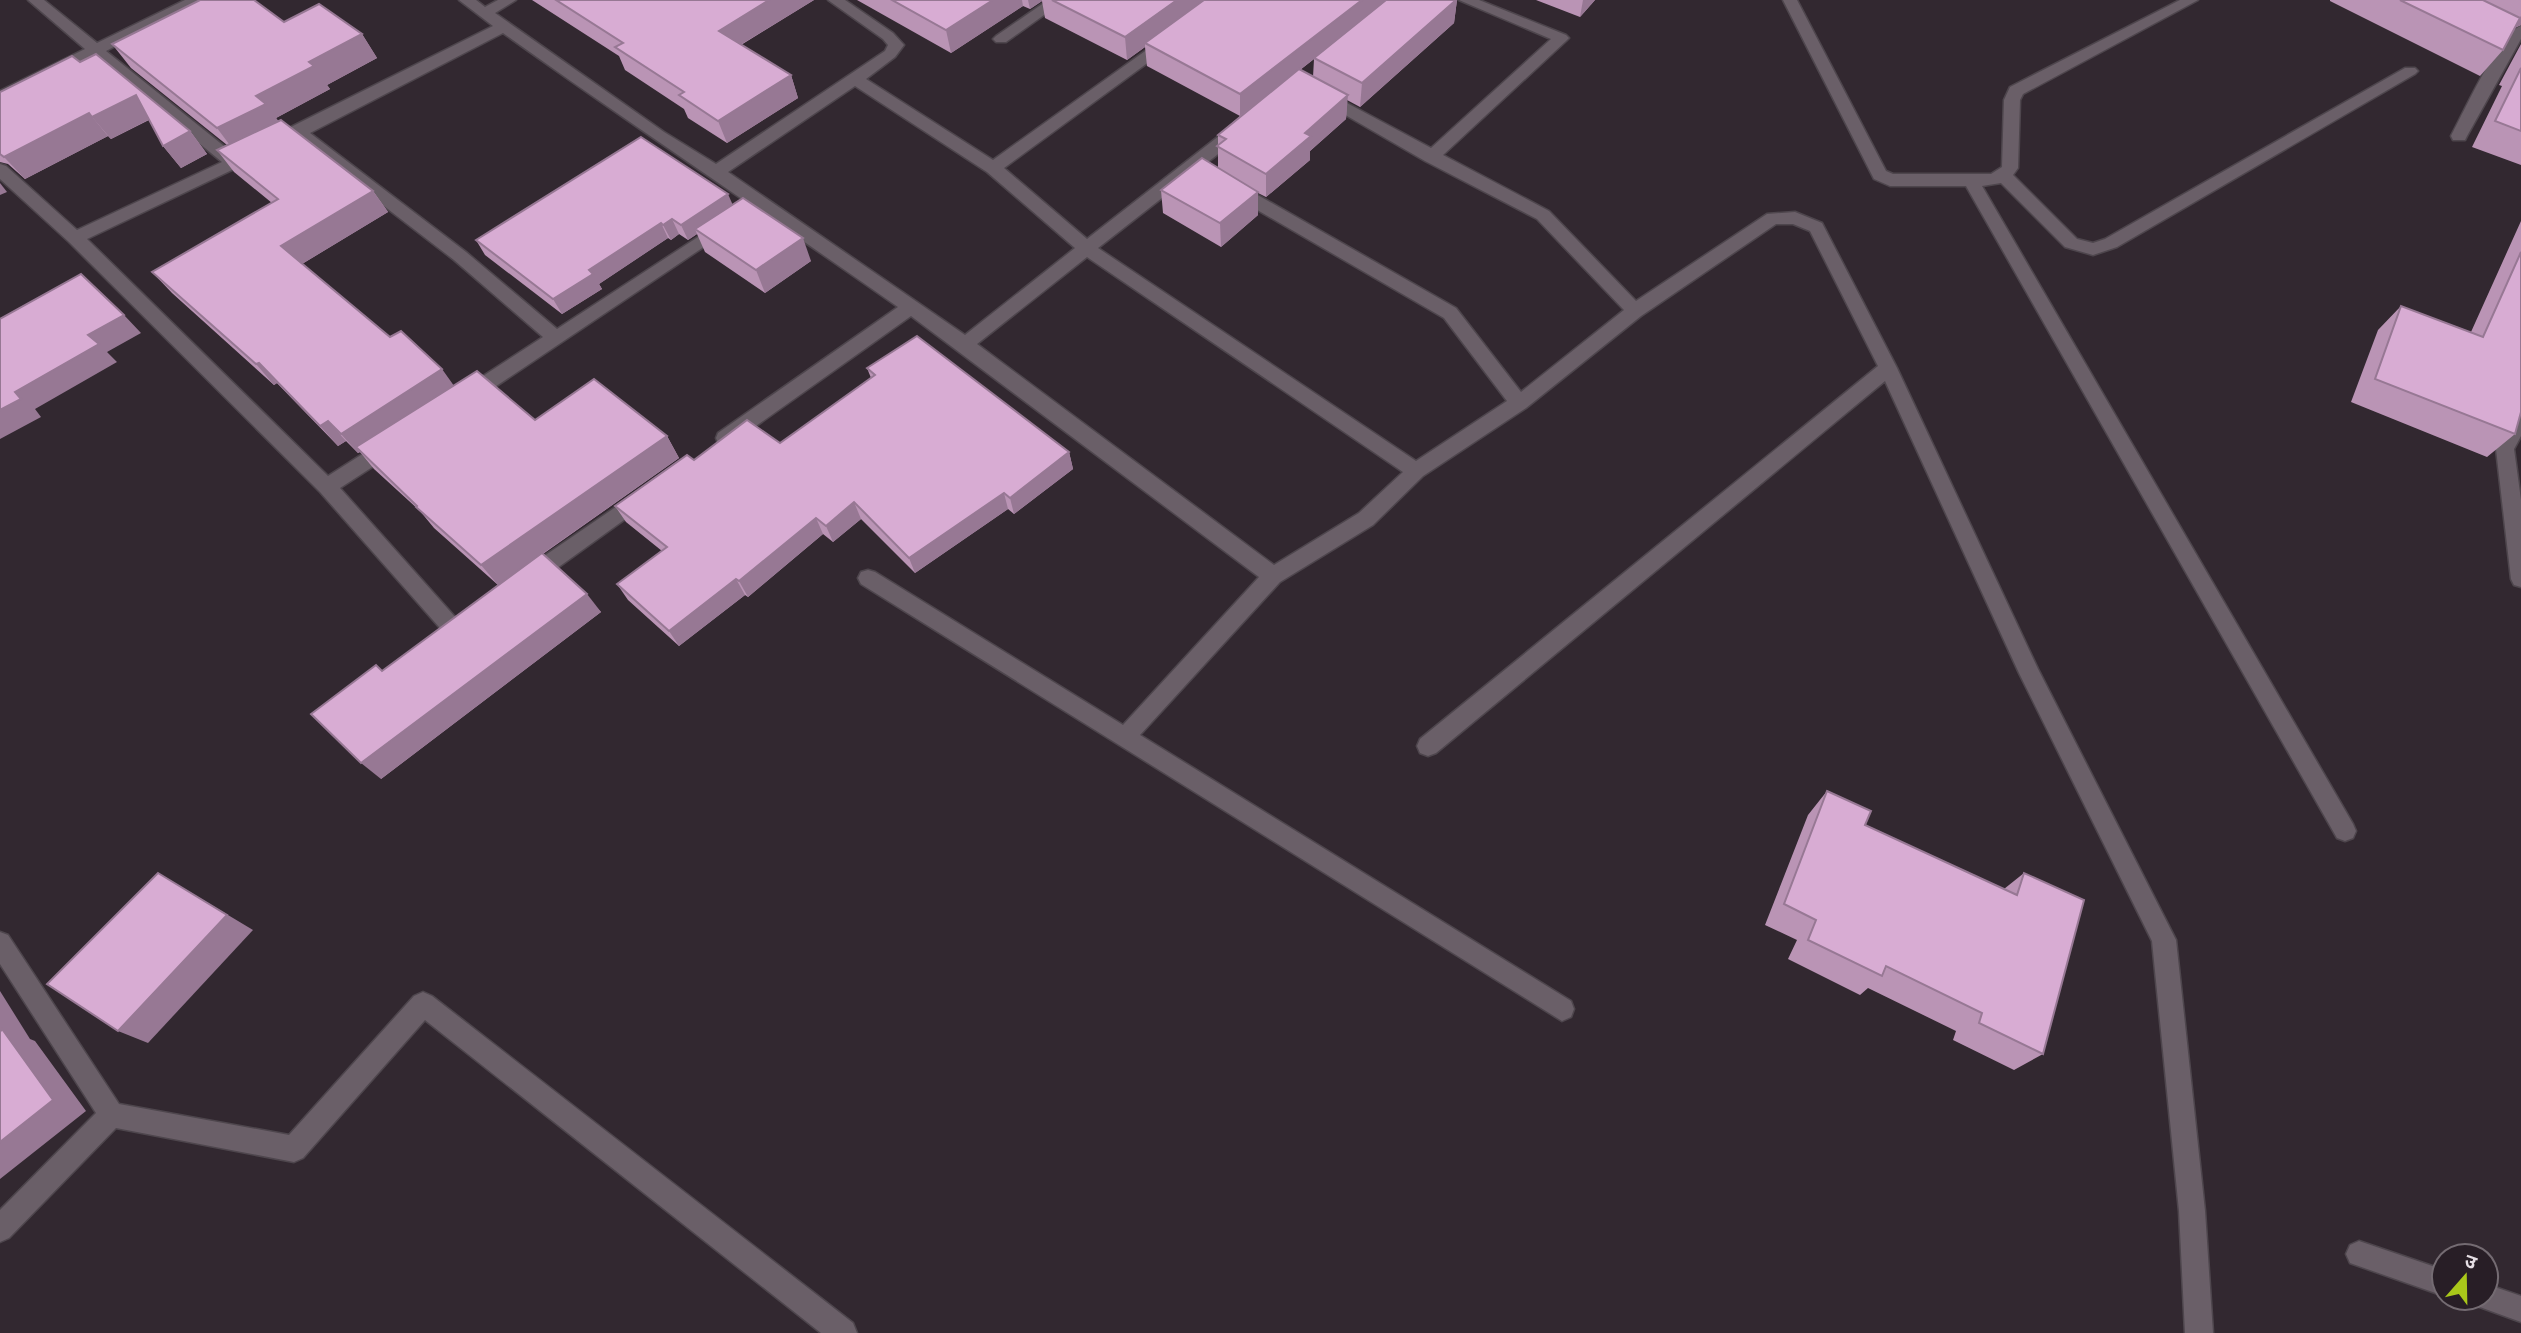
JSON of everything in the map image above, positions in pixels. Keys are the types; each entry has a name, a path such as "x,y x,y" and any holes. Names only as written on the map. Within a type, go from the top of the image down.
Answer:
{"street":[{"path":"35,0 234,163"},
{"path":"0,97 197,0"},
{"path":"466,0 652,139 716,172 749,211 965,344 1273,576"},
{"path":"484,13 509,0"},
{"path":"716,172 890,54 896,45 888,36 859,9 835,0"},
{"path":"1001,39 1058,0"},
{"path":"1432,158 1562,38 1466,0"},
{"path":"1790,0 1880,175 1890,180 1992,180 2004,176 2010,168 2012,100 2016,91 2191,0"},
{"path":"75,238 298,132 503,27"},
{"path":"993,168 1181,32"},
{"path":"2459,136 2509,36"},
{"path":"2004,176 2071,243 2093,248 2111,243 2410,71"},
{"path":"855,79 993,168 1087,249 1416,471"},
{"path":"1310,90 1432,158 1543,215 1635,311"},
{"path":"965,344 1087,249 1205,172 1256,116"},
{"path":"298,132 466,253 556,338"},
{"path":"0,170 75,238 327,487 454,630 489,606"},
{"path":"1205,172 1450,313 1519,403"},
{"path":"1971,180 2345,831"},
{"path":"453,405 749,211"},
{"path":"1125,737 1273,576 1366,519 1416,471 1519,403 1635,311 1773,218 1796,218 1816,227 1888,368 2030,673 2164,940 2192,1211 2199,1333"},
{"path":"705,453 909,308"},
{"path":"1427,746 1888,368"},
{"path":"2521,416 2505,449 2521,579"},
{"path":"327,487 407,435"},
{"path":"511,590 659,485"},
{"path":"868,578 1562,1009"},
{"path":"0,943 112,1115 294,1149 422,1004 843,1333"},
{"path":"0,1229 112,1115"},
{"path":"2359,1254 2430,1278"},
{"path":"2500,1302 2521,1309"}],"building":[{"path":"200,0 254,0 284,22 319,4 362,34 309,62 314,66 256,96 266,104 217,128 112,44"},
{"path":"556,0 769,0 719,31 791,75 718,121 679,95 684,92 615,47 623,43"},
{"path":"892,0 993,0 946,30"},
{"path":"1052,0 1177,0 1125,37"},
{"path":"1204,0 1362,0 1240,94 1145,43"},
{"path":"1386,0 1456,0 1362,83 1314,58"},
{"path":"2400,0 2483,0 2520,18 2503,50"},
{"path":"96,54 190,131 163,146 136,95 92,117 89,113 4,157 0,154 0,92 72,56 80,62"},
{"path":"2521,68 2521,131 2495,121"},
{"path":"1299,69 1348,95 1305,133 1311,136 1266,174 1217,146 1226,139 1218,135"},
{"path":"281,120 373,191 281,246 390,337 401,331 442,369 341,434 328,421 320,426 259,363 256,364 152,272 278,199 217,150"},
{"path":"641,137 728,194 681,225 672,219 663,225 661,223 589,270 593,274 553,299 476,240"},
{"path":"1202,158 1258,192 1220,223 1161,190"},
{"path":"743,198 803,238 756,270 695,229"},
{"path":"2521,252 2521,412 2515,434 2375,379 2401,306 2483,337"},
{"path":"81,274 124,315 88,335 99,344 15,392 21,399 0,410 0,319"},
{"path":"917,336 1069,452 1010,498 1004,493 909,558 854,502 826,526 816,518 739,581 736,579 669,631 617,584 667,547 615,506 687,455 694,460 747,420 780,443 875,375 867,368"},
{"path":"477,371 535,420 594,379 667,436 481,565 416,507 356,447"},
{"path":"542,553 587,594 361,763 311,714 376,665 382,671"},
{"path":"1827,791 1871,811 1865,825 2017,895 2024,873 2084,900 2043,1054 1979,1023 1982,1013 1886,966 1882,976 1808,940 1816,920 1784,904"},
{"path":"158,873 227,915 118,1031 47,984"},
{"path":"2,1029 53,1100 0,1142 0,1032"}]}
